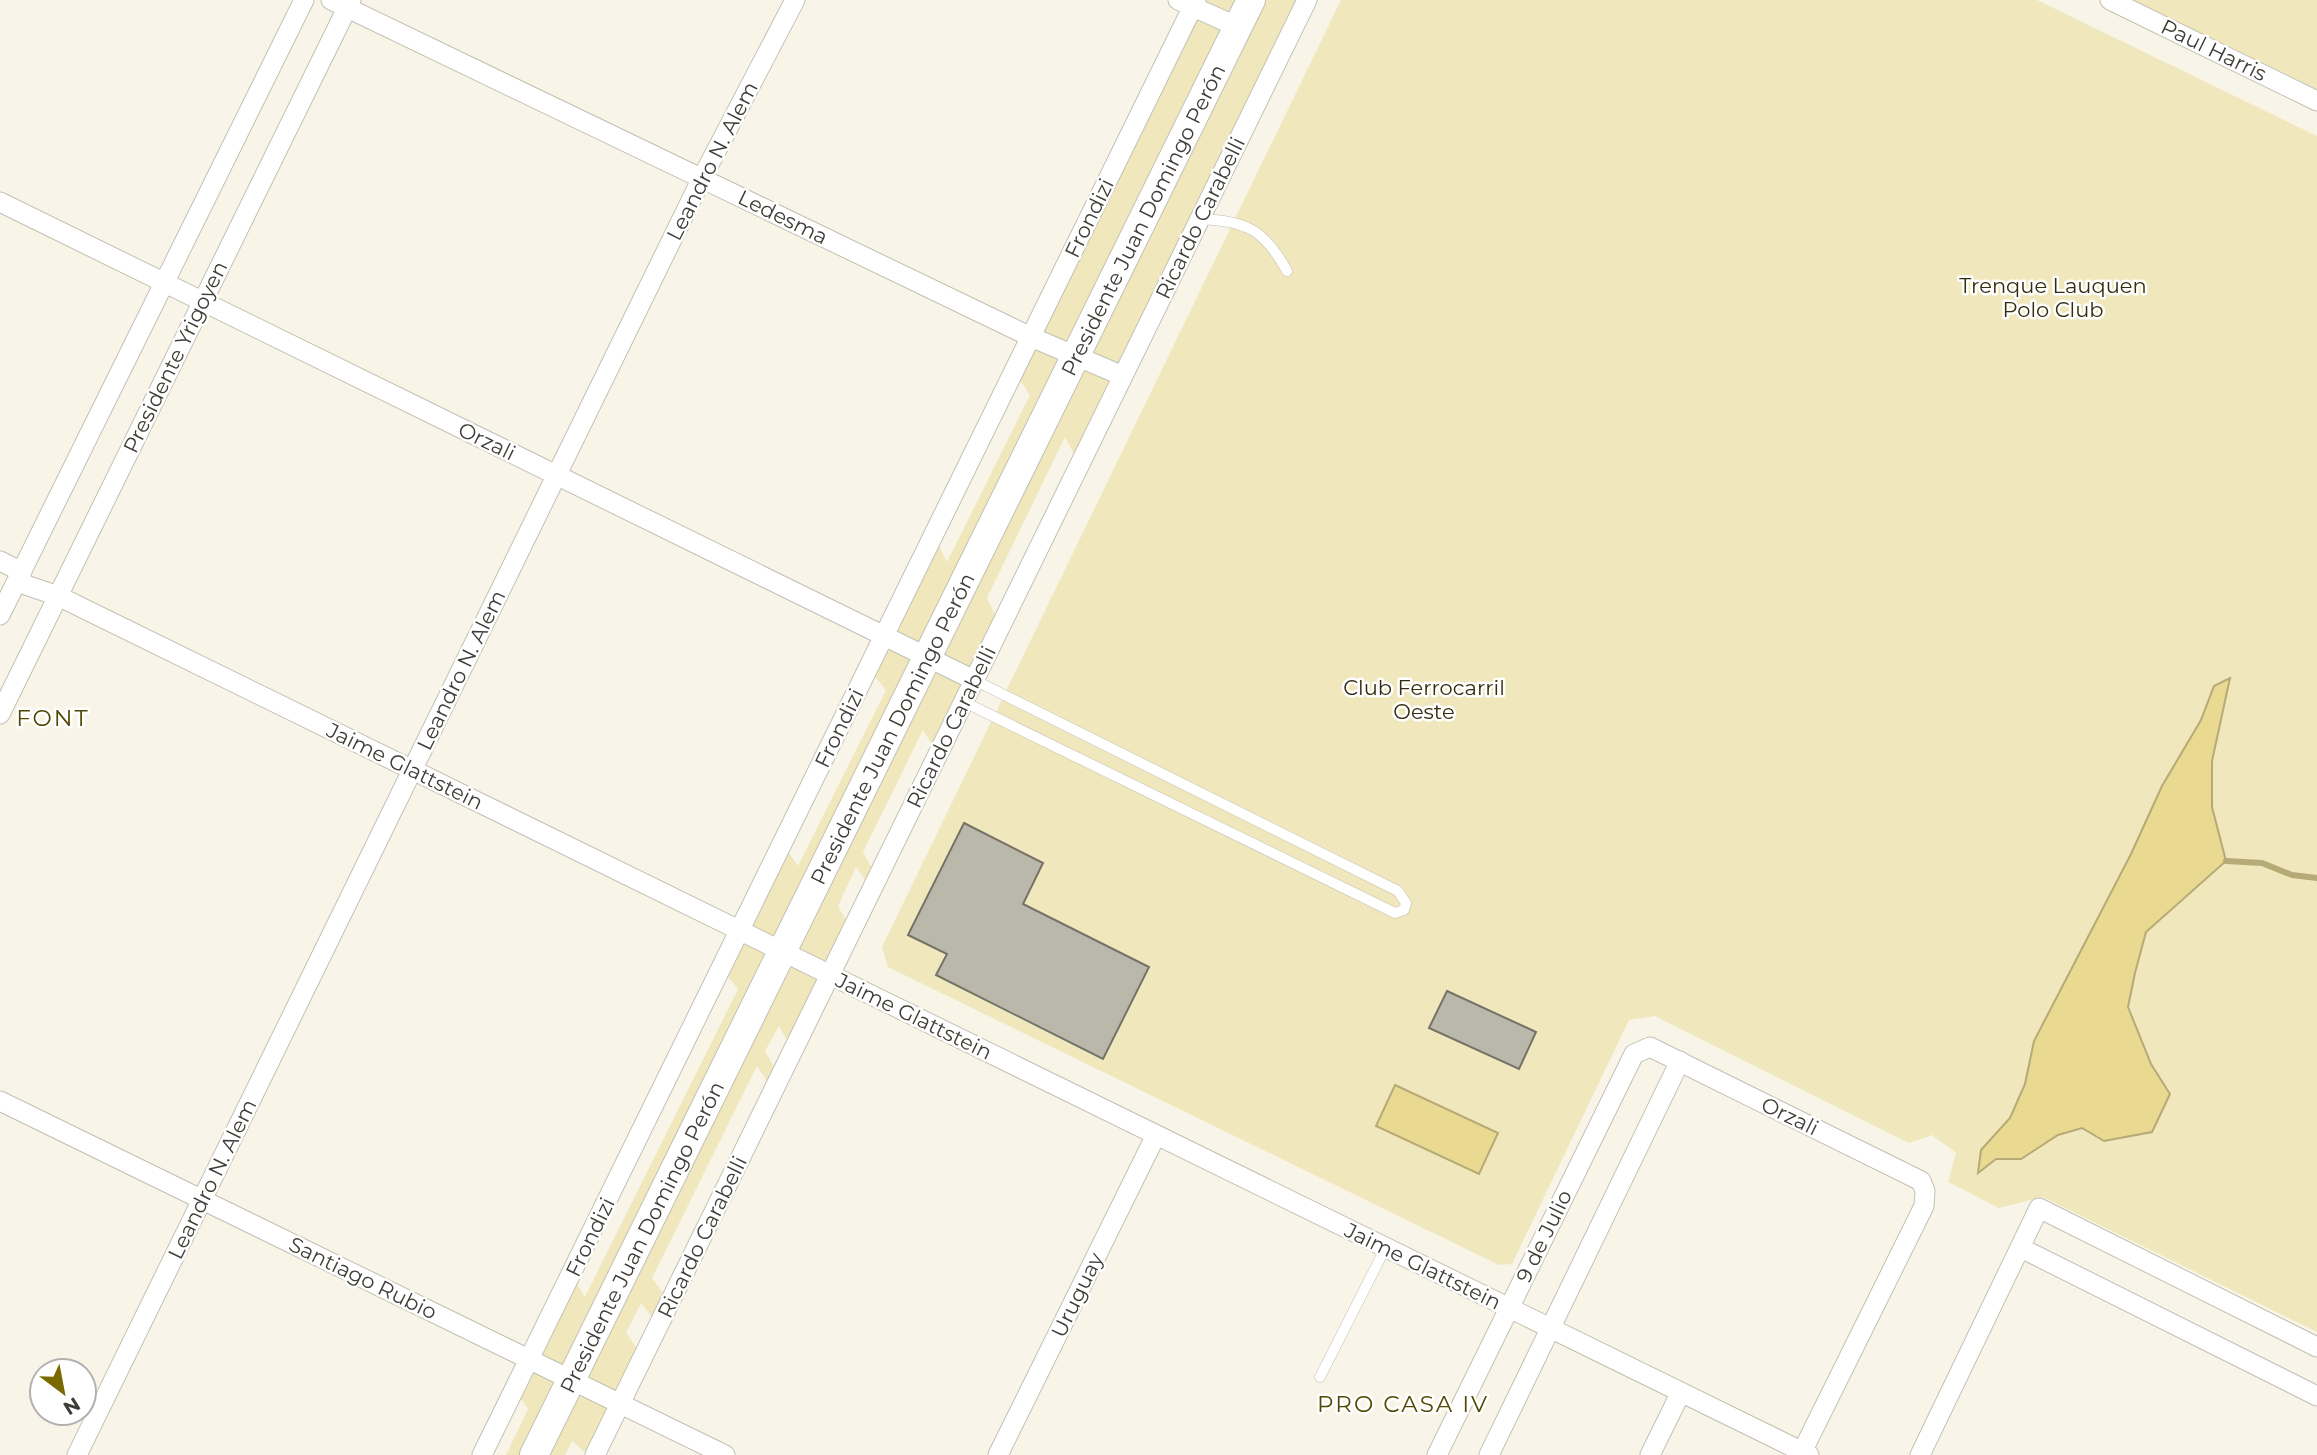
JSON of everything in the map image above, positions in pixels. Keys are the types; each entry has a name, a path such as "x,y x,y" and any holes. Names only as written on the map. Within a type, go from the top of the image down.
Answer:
{"main road":[{"name":"Presidente Juan Domingo Perón","path":"534,1455 1251,0"}],"street":[{"name":"Presidente Yrigoyen","path":"1,613 304,0"},
{"name":"Leandro N. Alem","path":"77,1455 702,178 795,0"},
{"name":"Ricardo Carabelli","path":"595,1455 1307,0"},
{"name":"Paul Harris","path":"2110,0 2317,101"},
{"name":"Presidente Yrigoyen","path":"0,714 203,302 343,2"},
{"name":"Ledesma","path":"343,2 1031,337 1123,376"},
{"path":"1189,2 1238,27"},
{"name":"Frondizi","path":"482,1455 1031,337 1189,2"},
{"name":"Orzali","path":"0,202 974,680"},
{"name":"Jaime Glattstein","path":"0,561 19,577 1805,1453"},
{"name":"Orzali","path":"1634,1054 1650,1047 1921,1181 1925,1191 1924,1206 1805,1453"},
{"name":"9 de Julio","path":"1437,1455 1634,1054"},
{"path":"1489,1455 1680,1061"},
{"name":"Santiago Rubio","path":"0,1101 726,1455"},
{"name":"Uruguay","path":"998,1455 1156,1135"},
{"path":"1920,1455 2039,1208 2317,1347"},
{"path":"2021,1248 2317,1396"},
{"path":"1650,1455 1681,1392"}],"lane":[{"path":"1200,219 1253,227 1279,257 1287,271"},
{"path":"964,702 1395,913 1404,910 1406,904 1398,891 974,680"},
{"path":"1320,1377 1385,1247"}],"green space":[{"path":"1202,0 1240,0 525,1455 506,1455 528,1409 518,1395 575,1281 585,1297 738,989 725,973 786,849 798,866 886,690 871,672 937,542 947,562 1030,395 1017,376"},
{"path":"1262,0 1300,0 1076,458 1065,437 987,598 997,619 934,748 923,730 863,852 873,870 868,883 856,867 838,906 848,924 789,1044 779,1026 765,1051 776,1070 769,1084 757,1066 652,1278 665,1296 654,1320 641,1303 626,1333 639,1351 588,1455 572,1441 565,1455 546,1455"},
{"path":"1341,0 2037,0 2317,136 2317,1332 2043,1197 1999,1208 1948,1182 1956,1153 1932,1135 1909,1143 1655,1016 1629,1020 1512,1264 1499,1265 888,967 882,947"},
{"path":"2132,0 2317,0 2317,89"}],"shaded area":[{"path":"2230,678 2212,761 2212,807 2226,861 2146,932 2128,1007 2151,1064 2170,1094 2152,1132 2104,1141 2082,1128 2058,1135 2021,1159 1996,1159 1978,1173 1981,1150 2010,1118 2025,1084 2034,1041 2131,854 2162,786 2201,720 2214,686"},
{"path":"1395,1085 1498,1133 1479,1174 1376,1126"}],"building":[{"path":"964,823 1043,863 1023,904 1149,967 1103,1059 936,975 947,954 908,935"},
{"path":"1447,991 1536,1032 1519,1069 1429,1028"}],"waterway":[{"path":"2226,861 2262,863 2292,875 2317,878"}],"district":[{"name":"FONT","path":"53,718"},
{"name":"PRO CASA IV","path":"1403,1404"}],"park label":[{"name":"Trenque Lauquen Polo Club","path":"2053,297"},
{"name":"Club Ferrocarril Oeste","path":"1424,699"}]}
